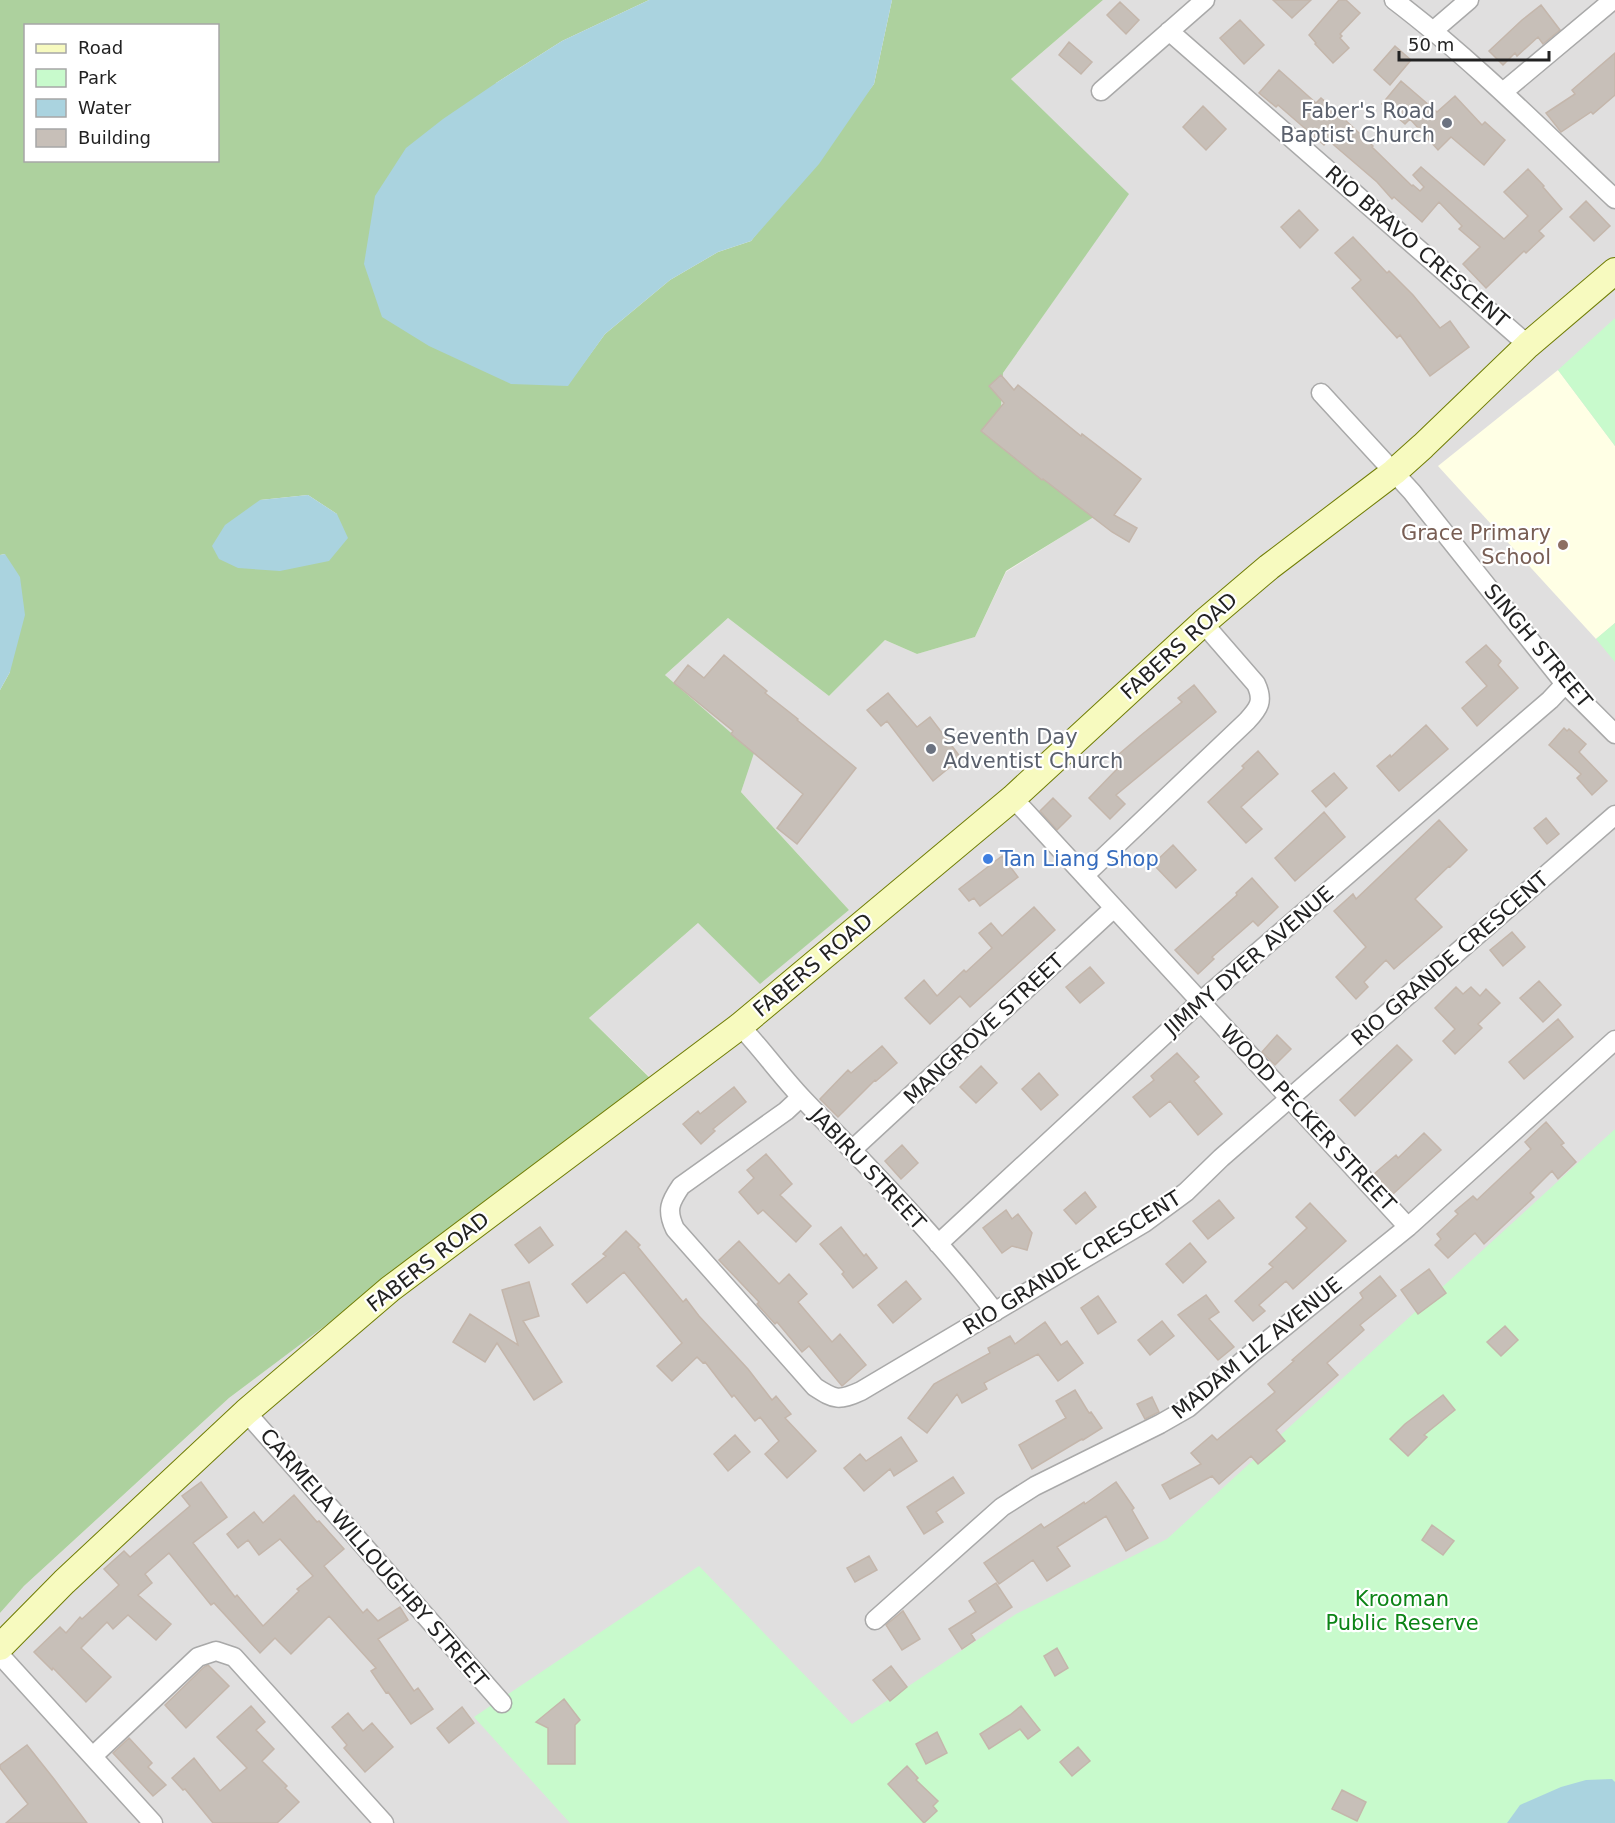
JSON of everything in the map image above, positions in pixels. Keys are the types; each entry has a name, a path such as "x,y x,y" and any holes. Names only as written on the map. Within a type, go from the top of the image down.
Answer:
{"main road":[{"name":"FABERS ROAD","path":"0,1647 64,1582 246,1412 390,1289 740,1026 1013,798 1203,623 1269,567 1394,472 1423,447 1528,345 1615,271"}],"street":[{"path":"1101,91 1205,0"},
{"path":"1394,0 1434,30 1503,92 1615,199"},
{"path":"1434,30 1469,0"},
{"path":"1503,92 1613,0"},
{"name":"RIO BRAVO CRESCENT","path":"1169,32 1528,345"},
{"name":"SINGH STREET","path":"1321,393 1412,492 1565,684 1615,734"},
{"path":"1084,875 1247,721 1259,704 1261,694 1256,684 1203,623"},
{"name":"JIMMY DYER AVENUE","path":"938,1244 1200,1002 1550,700 1565,684"},
{"name":"WOOD PECKER STREET","path":"1013,798 1408,1227"},
{"name":"RIO GRANDE CRESCENT","path":"801,1097 786,1111 681,1186 669,1208 675,1229 815,1387 834,1399 845,1398 861,1391 1117,1239 1186,1192 1221,1158 1615,814"},
{"name":"MANGROVE STREET","path":"853,1149 1114,908"},
{"name":"JABIRU STREET","path":"740,1026 801,1097 853,1149 938,1244 995,1312"},
{"name":"MADAM LIZ AVENUE","path":"875,1620 1002,1507 1035,1486 1188,1408 1252,1353 1408,1227 1615,1040"},
{"name":"CARMELA WILLOUGHBY STREET","path":"246,1412 502,1703"},
{"path":"93,1756 198,1657 216,1651 234,1657 384,1823"},
{"path":"0,1655 153,1823"}],"shaded area":[{"path":"1103,0 1615,0 1615,1161 1014,1823 0,1823 0,1613 24,1586 229,1398 652,1079 589,1018 698,923 760,983 849,910 741,792 753,753 665,675 728,618 829,696 885,640 917,654 975,637 1006,572 1096,515 1000,427 1003,373 1128,194 1011,79"},
{"name":"Grace Primary School","path":"1558,370 1615,446 1615,623 1596,639 1438,466"}],"green space":[{"path":"0,0 649,0 562,41 496,83 567,386 605,334 670,280 718,252 751,241 874,84 892,0 1103,0 1011,79 1129,194 1003,373 1000,426 1097,515 1006,571 975,637 917,654 885,640 829,696 728,618 665,675 754,753 741,792 849,910 760,984 698,923 589,1018 652,1080 229,1398 24,1586 0,1613 0,690 10,672 5,554 0,555","holes":["308,495 337,514 260,500"]},
{"path":"1615,318 1615,446 1558,370"},
{"path":"1615,623 1615,662 1596,639"},
{"name":"Krooman Public Reserve","path":"1615,1129 1615,1823 570,1823 474,1717 699,1566 852,1724 1016,1614 1167,1539"}],"water":[{"path":"649,0 892,0 874,84 819,164 751,241 718,252 670,280 605,334 568,386 511,384 429,346 382,317 364,264 375,196 406,148 443,119 562,41"},
{"path":"308,495 337,514 348,538 329,561 280,571 238,568 219,559 212,546 225,525 260,500"},
{"path":"5,554 20,577 25,615 10,672 0,690 0,555"},
{"path":"1612,1779 1615,1782 1615,1823 1507,1823 1520,1805 1561,1787 1586,1780"}],"building":[{"path":"1273,0 1311,0 1292,18"},
{"path":"1339,0 1346,0 1360,13 1340,34 1342,36 1340,38 1349,48 1333,63 1309,35"},
{"path":"1120,2 1139,20 1126,34 1107,15"},
{"path":"1541,5 1560,30 1543,44 1538,37 1517,56 1515,53 1503,65 1489,51"},
{"path":"1240,20 1264,45 1244,64 1220,38"},
{"path":"1069,42 1092,62 1081,74 1059,55"},
{"path":"1395,46 1411,60 1390,85 1374,70"},
{"path":"1615,53 1615,95 1593,114 1591,112 1561,132 1546,113 1575,94 1572,90"},
{"path":"1279,70 1316,103 1321,98 1328,104 1412,186 1420,191 1424,187 1413,175 1421,167 1504,239 1528,216 1504,192 1528,169 1562,209 1539,231 1544,236 1526,253 1524,251 1486,288 1463,264 1480,247 1459,229 1462,226 1439,202 1422,222 1394,197 1392,199 1377,182 1328,140 1324,145 1278,105 1276,107 1259,93"},
{"path":"1401,81 1437,112 1455,96 1482,125 1485,122 1505,140 1484,165 1451,137 1438,150 1410,119 1405,124 1382,104"},
{"path":"1203,106 1226,129 1206,150 1183,127"},
{"path":"1586,201 1610,226 1594,241 1570,217"},
{"path":"1299,210 1318,230 1300,248 1281,227"},
{"path":"1353,237 1387,273 1389,271 1413,295 1440,328 1450,321 1469,347 1430,376 1400,335 1397,338 1352,288 1361,280 1335,253"},
{"path":"1001,375 1014,390 1018,385 1081,436 1082,434 1141,479 1114,515 1137,528 1129,542 1042,480 981,431 1004,403 989,386"},
{"path":"1486,645 1501,661 1498,665 1518,688 1477,726 1462,708 1487,686 1466,662"},
{"path":"724,655 767,691 765,693 856,768 797,844 777,828 803,794 731,734 733,731 674,683 688,665 704,678"},
{"path":"1194,685 1216,712 1116,795 1125,804 1110,819 1089,798 1118,768 1111,761 1182,702 1178,698"},
{"name":"Seventh Day Adventist Church","path":"888,693 917,727 930,717 961,758 933,781 887,721 881,726 867,710"},
{"path":"1426,725 1448,749 1399,791 1377,766 1390,755 1391,757"},
{"path":"1564,728 1567,731 1569,729 1586,744 1579,752 1607,781 1592,795 1577,778 1581,774 1549,745"},
{"path":"1258,751 1278,774 1241,807 1262,829 1246,843 1208,802 1244,768 1242,766"},
{"path":"1334,773 1347,788 1326,807 1312,791"},
{"path":"1053,798 1071,816 1057,830 1040,811"},
{"path":"1324,812 1345,837 1295,881 1275,858"},
{"path":"1546,818 1559,834 1547,844 1534,828"},
{"path":"1439,820 1467,850 1415,899 1442,927 1394,969 1386,960 1364,982 1368,987 1356,999 1336,977 1366,947 1334,911 1353,894 1356,899"},
{"path":"1173,845 1196,870 1176,888 1153,864"},
{"path":"1002,856 1018,877 980,906 974,898 969,901 959,889"},
{"path":"1252,878 1278,907 1258,926 1253,921 1212,957 1214,959 1198,974 1175,950 1237,895 1236,893"},
{"path":"1034,907 1055,930 970,1007 960,996 930,1024 905,998 924,980 937,996 964,970 966,972 992,948 979,933 991,923 1002,936"},
{"path":"1512,932 1525,947 1503,966 1490,950"},
{"path":"1090,967 1104,983 1080,1003 1066,987"},
{"path":"1539,981 1561,1005 1543,1022 1520,998"},
{"path":"1456,987 1463,994 1471,987 1480,996 1486,989 1500,1003 1478,1024 1482,1028 1455,1054 1443,1041 1455,1029 1435,1008"},
{"path":"1558,1019 1573,1037 1524,1079 1509,1062"},
{"path":"1277,1035 1291,1049 1275,1065 1262,1052"},
{"path":"1397,1045 1412,1060 1355,1116 1340,1100"},
{"path":"882,1046 897,1063 875,1080 838,1117 820,1099 848,1070 851,1073"},
{"path":"1177,1053 1199,1077 1194,1081 1222,1114 1198,1135 1170,1101 1150,1117 1133,1097 1154,1080 1151,1076"},
{"path":"981,1066 997,1083 976,1103 960,1087"},
{"path":"1039,1073 1058,1095 1041,1110 1022,1089"},
{"path":"734,1087 746,1102 713,1129 715,1131 701,1144 683,1124 698,1111 700,1114"},
{"path":"1546,1122 1576,1162 1558,1179 1552,1171 1530,1193 1534,1197 1484,1244 1475,1233 1448,1258 1435,1245 1441,1239 1437,1234 1458,1214 1455,1211 1473,1196 1477,1200 1531,1149 1525,1142"},
{"path":"1424,1133 1441,1150 1393,1194 1374,1174 1396,1155 1398,1158"},
{"path":"902,1145 918,1163 901,1179 885,1161"},
{"path":"766,1154 792,1184 780,1195 811,1226 796,1242 763,1210 758,1214 739,1192 754,1178 747,1170"},
{"path":"1085,1192 1096,1207 1076,1224 1064,1210"},
{"path":"1219,1200 1234,1218 1208,1239 1193,1221"},
{"path":"1310,1203 1346,1241 1293,1289 1286,1281 1259,1305 1265,1311 1253,1321 1235,1301 1273,1267 1269,1264 1307,1228 1296,1217"},
{"path":"1006,1210 1012,1219 1018,1214 1032,1233 1027,1250 1012,1246 1002,1253 983,1228"},
{"path":"540,1227 553,1245 529,1263 515,1245"},
{"path":"841,1227 864,1256 866,1254 877,1268 853,1288 842,1274 844,1272 820,1244"},
{"path":"626,1231 640,1245 638,1247 683,1302 686,1299 748,1369 772,1400 776,1396 791,1414 785,1418 816,1451 787,1478 765,1454 779,1441 760,1417 755,1421 734,1395 732,1397 705,1362 703,1363 697,1357 672,1381 657,1366 682,1343 624,1272 587,1303 572,1284 606,1256 603,1254"},
{"path":"739,1241 779,1284 789,1274 807,1294 798,1302 832,1342 840,1334 866,1365 842,1386 809,1346 802,1352 719,1260"},
{"path":"1190,1243 1206,1262 1183,1283 1166,1264"},
{"path":"1429,1269 1446,1293 1418,1314 1401,1290"},
{"path":"1380,1276 1396,1296 1360,1325 1364,1330 1327,1363 1338,1375 1276,1430 1285,1441 1258,1464 1251,1456 1219,1484 1212,1476 1170,1499 1162,1485 1201,1464 1191,1453 1212,1435 1217,1440 1275,1392 1268,1384 1363,1298 1360,1293"},
{"path":"906,1281 921,1299 893,1323 878,1305"},
{"path":"529,1282 539,1316 523,1321 562,1382 534,1400 497,1343 485,1362 453,1342 470,1314 518,1345 502,1290"},
{"path":"1206,1295 1219,1312 1209,1319 1234,1347 1218,1360 1178,1315"},
{"path":"1098,1296 1116,1322 1098,1334 1081,1308"},
{"path":"1162,1321 1174,1336 1150,1355 1138,1340"},
{"path":"1045,1322 1061,1345 1067,1341 1083,1363 1058,1381 1038,1354 984,1383 987,1389 962,1403 957,1394 927,1433 908,1418 934,1384 990,1353 988,1348 1010,1336 1015,1344"},
{"path":"1505,1326 1518,1340 1501,1356 1487,1342"},
{"path":"1075,1390 1089,1413 1091,1412 1102,1428 1032,1469 1019,1445 1066,1418 1056,1401"},
{"path":"1443,1395 1455,1410 1424,1435 1427,1437 1408,1456 1390,1439 1405,1424"},
{"path":"1152,1397 1159,1412 1145,1419 1137,1404"},
{"path":"735,1435 750,1452 728,1471 714,1454"},
{"path":"901,1437 917,1461 894,1476 890,1469 864,1491 844,1468 860,1454 866,1461"},
{"path":"953,1477 964,1493 936,1512 943,1522 924,1534 907,1507"},
{"path":"201,1482 227,1517 193,1543 235,1597 237,1595 263,1626 299,1591 297,1589 313,1576 280,1539 259,1555 248,1540 238,1548 227,1534 254,1512 263,1523 294,1495 344,1549 324,1566 363,1613 367,1609 378,1621 400,1607 408,1620 378,1639 414,1691 418,1688 433,1709 411,1724 371,1671 376,1668 329,1616 291,1654 275,1638 260,1653 214,1603 211,1605 169,1553 145,1574 152,1583 138,1595 171,1624 156,1640 128,1615 113,1629 107,1622 81,1648 111,1677 86,1702 53,1668 52,1670 34,1652 60,1627 66,1633 80,1617 82,1619 119,1585 104,1569 124,1551 130,1557 190,1506 182,1496"},
{"path":"1116,1482 1134,1508 1132,1510 1148,1538 1126,1551 1106,1516 1057,1547 1070,1566 1047,1581 1033,1560 999,1584 984,1563 1041,1524 1044,1528 1084,1502 1085,1504"},
{"path":"1432,1525 1454,1541 1443,1555 1422,1540"},
{"path":"869,1556 877,1570 855,1582 847,1568"},
{"path":"996,1583 1012,1607 971,1634 975,1640 962,1649 949,1629 976,1612 969,1601"},
{"path":"903,1611 920,1639 902,1650 886,1625"},
{"path":"1057,1648 1068,1668 1055,1676 1044,1656"},
{"path":"208,1665 229,1686 186,1728 165,1705"},
{"path":"891,1666 907,1687 890,1701 873,1680"},
{"path":"564,1699 580,1720 575,1725 575,1764 548,1764 548,1728 536,1722"},
{"path":"251,1706 265,1722 256,1730 274,1749 262,1761 287,1786 285,1788 299,1802 277,1823 213,1823 185,1789 183,1790 172,1778 194,1758 220,1791 247,1768 217,1737"},
{"path":"1021,1706 1040,1730 1028,1739 1020,1729 989,1749 980,1734"},
{"path":"462,1707 474,1723 449,1743 437,1728"},
{"path":"348,1713 363,1731 372,1723 393,1747 365,1772 344,1748 347,1745 332,1727"},
{"path":"937,1732 947,1753 926,1764 916,1744"},
{"path":"129,1738 152,1763 148,1767 166,1785 153,1796 113,1753"},
{"path":"27,1745 87,1823 6,1823 28,1804 0,1765"},
{"path":"1078,1747 1090,1761 1072,1776 1060,1762"},
{"path":"907,1766 918,1778 916,1780 938,1801 933,1806 937,1811 924,1823 888,1784"},
{"path":"1342,1790 1366,1802 1357,1821 1332,1809"}],"place":[{"name":"Faber's Road Baptist Church","path":"1447,123"},
{"name":"Grace Primary School","path":"1563,545"},
{"name":"Seventh Day Adventist Church","path":"931,749"},
{"name":"Tan Liang Shop","path":"988,859"}]}
